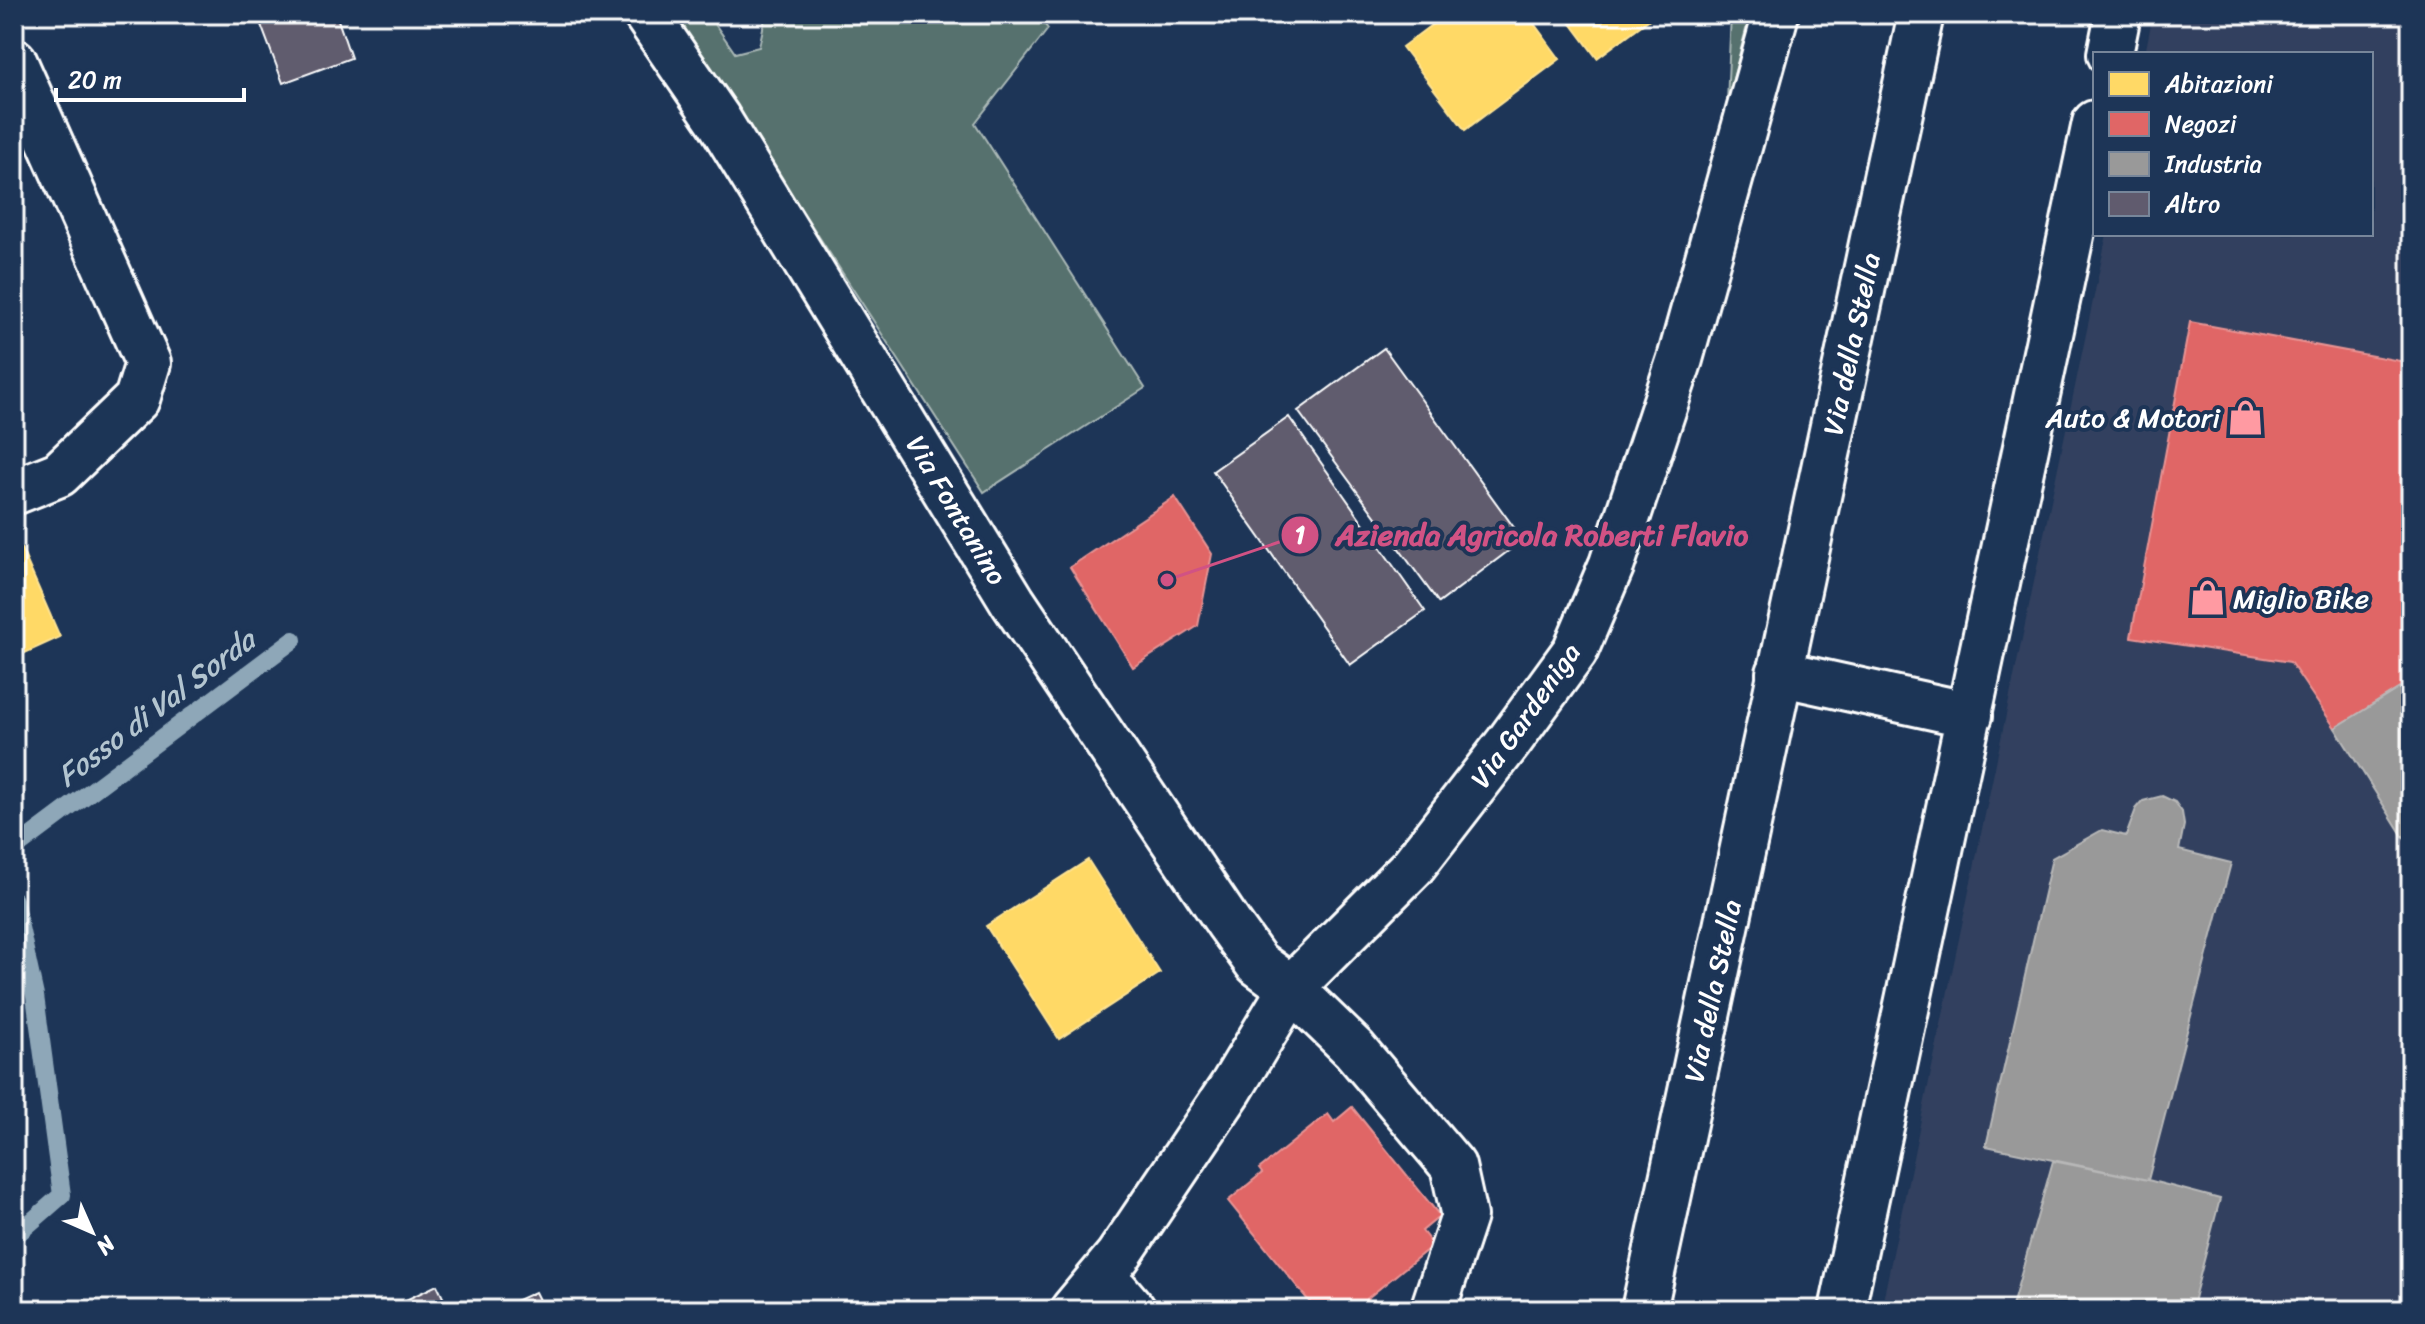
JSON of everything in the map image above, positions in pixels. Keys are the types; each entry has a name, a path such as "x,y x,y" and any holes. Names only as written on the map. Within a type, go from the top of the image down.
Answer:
{"street":[{"name":"Via Fontanino","path":"646,14 718,119 1013,602 1229,924 1257,963 1291,988 1354,1049 1453,1166 1464,1216 1433,1310"},
{"name":"Via Gardeniga","path":"1073,1310 1103,1275 1231,1088 1291,988 1412,867 1575,651 1612,564 1680,359 1776,14"},
{"name":"Via della Stella","path":"1644,1310 1921,14"},
{"path":"2110,52 2118,14"},
{"path":"14,61 148,363 137,399 59,474 14,492"},
{"path":"1842,1310 2093,132"},
{"path":"1779,673 1970,715"},
{"path":"1103,1275 1133,1310"}],"shaded area":[{"path":"2153,14 2411,14 2411,1310 1881,1310 2107,236 2373,236 2373,52 2145,52"}],"green space":[{"path":"675,14 708,14 735,53 759,47 766,14 1037,14 1048,29 975,123 1145,388 984,492"},
{"path":"1731,14 1750,14 1727,102"}],"building: Abitazioni":[{"path":"1446,14 1527,14 1560,59 1465,130 1402,47"},
{"path":"1564,14 1655,14 1655,15 1597,58"},
{"path":"14,532 60,637 14,658"},
{"path":"1088,860 1160,973 1059,1039 986,926"}],"building: Negozi":[{"path":"2190,322 2411,363 2411,681 2335,728 2290,662 2131,637"},
{"path":"1175,497 1212,554 1198,626 1133,667 1070,567"},
{"path":"1352,1107 1440,1216 1422,1231 1433,1245 1353,1310 1316,1310 1228,1201 1262,1173 1259,1169 1328,1114 1334,1122"}],"building: Industria":[{"path":"2411,681 2411,849 2335,728"},
{"path":"2162,796 2175,802 2182,812 2184,825 2179,850 2231,863 2148,1180 1986,1146 2052,858 2102,830 2126,836 2136,809 2143,801"},
{"path":"2053,1161 2148,1180 2220,1199 2191,1310 2011,1310"}],"building: Altro":[{"path":"281,14 336,14 351,58 283,83 260,22"},
{"path":"1384,348 1523,540 1439,603 1298,411"},
{"path":"1289,417 1425,611 1350,665 1213,471"},
{"path":"437,1285 449,1310 385,1310"},
{"path":"535,1292 544,1310 496,1310"}],"waterway":[{"name":"Fosso di Val Sorda","path":"14,849 293,640"},
{"name":"Fosso di Val Sorda","path":"14,900 35,996 62,1195 14,1237"}],"place":[{"name":"Auto & Motori","path":"2246,417"},
{"name":"Azienda Agricola Roberti Flavio","path":"1167,580"},
{"name":"Miglio Bike","path":"2207,598"}]}
